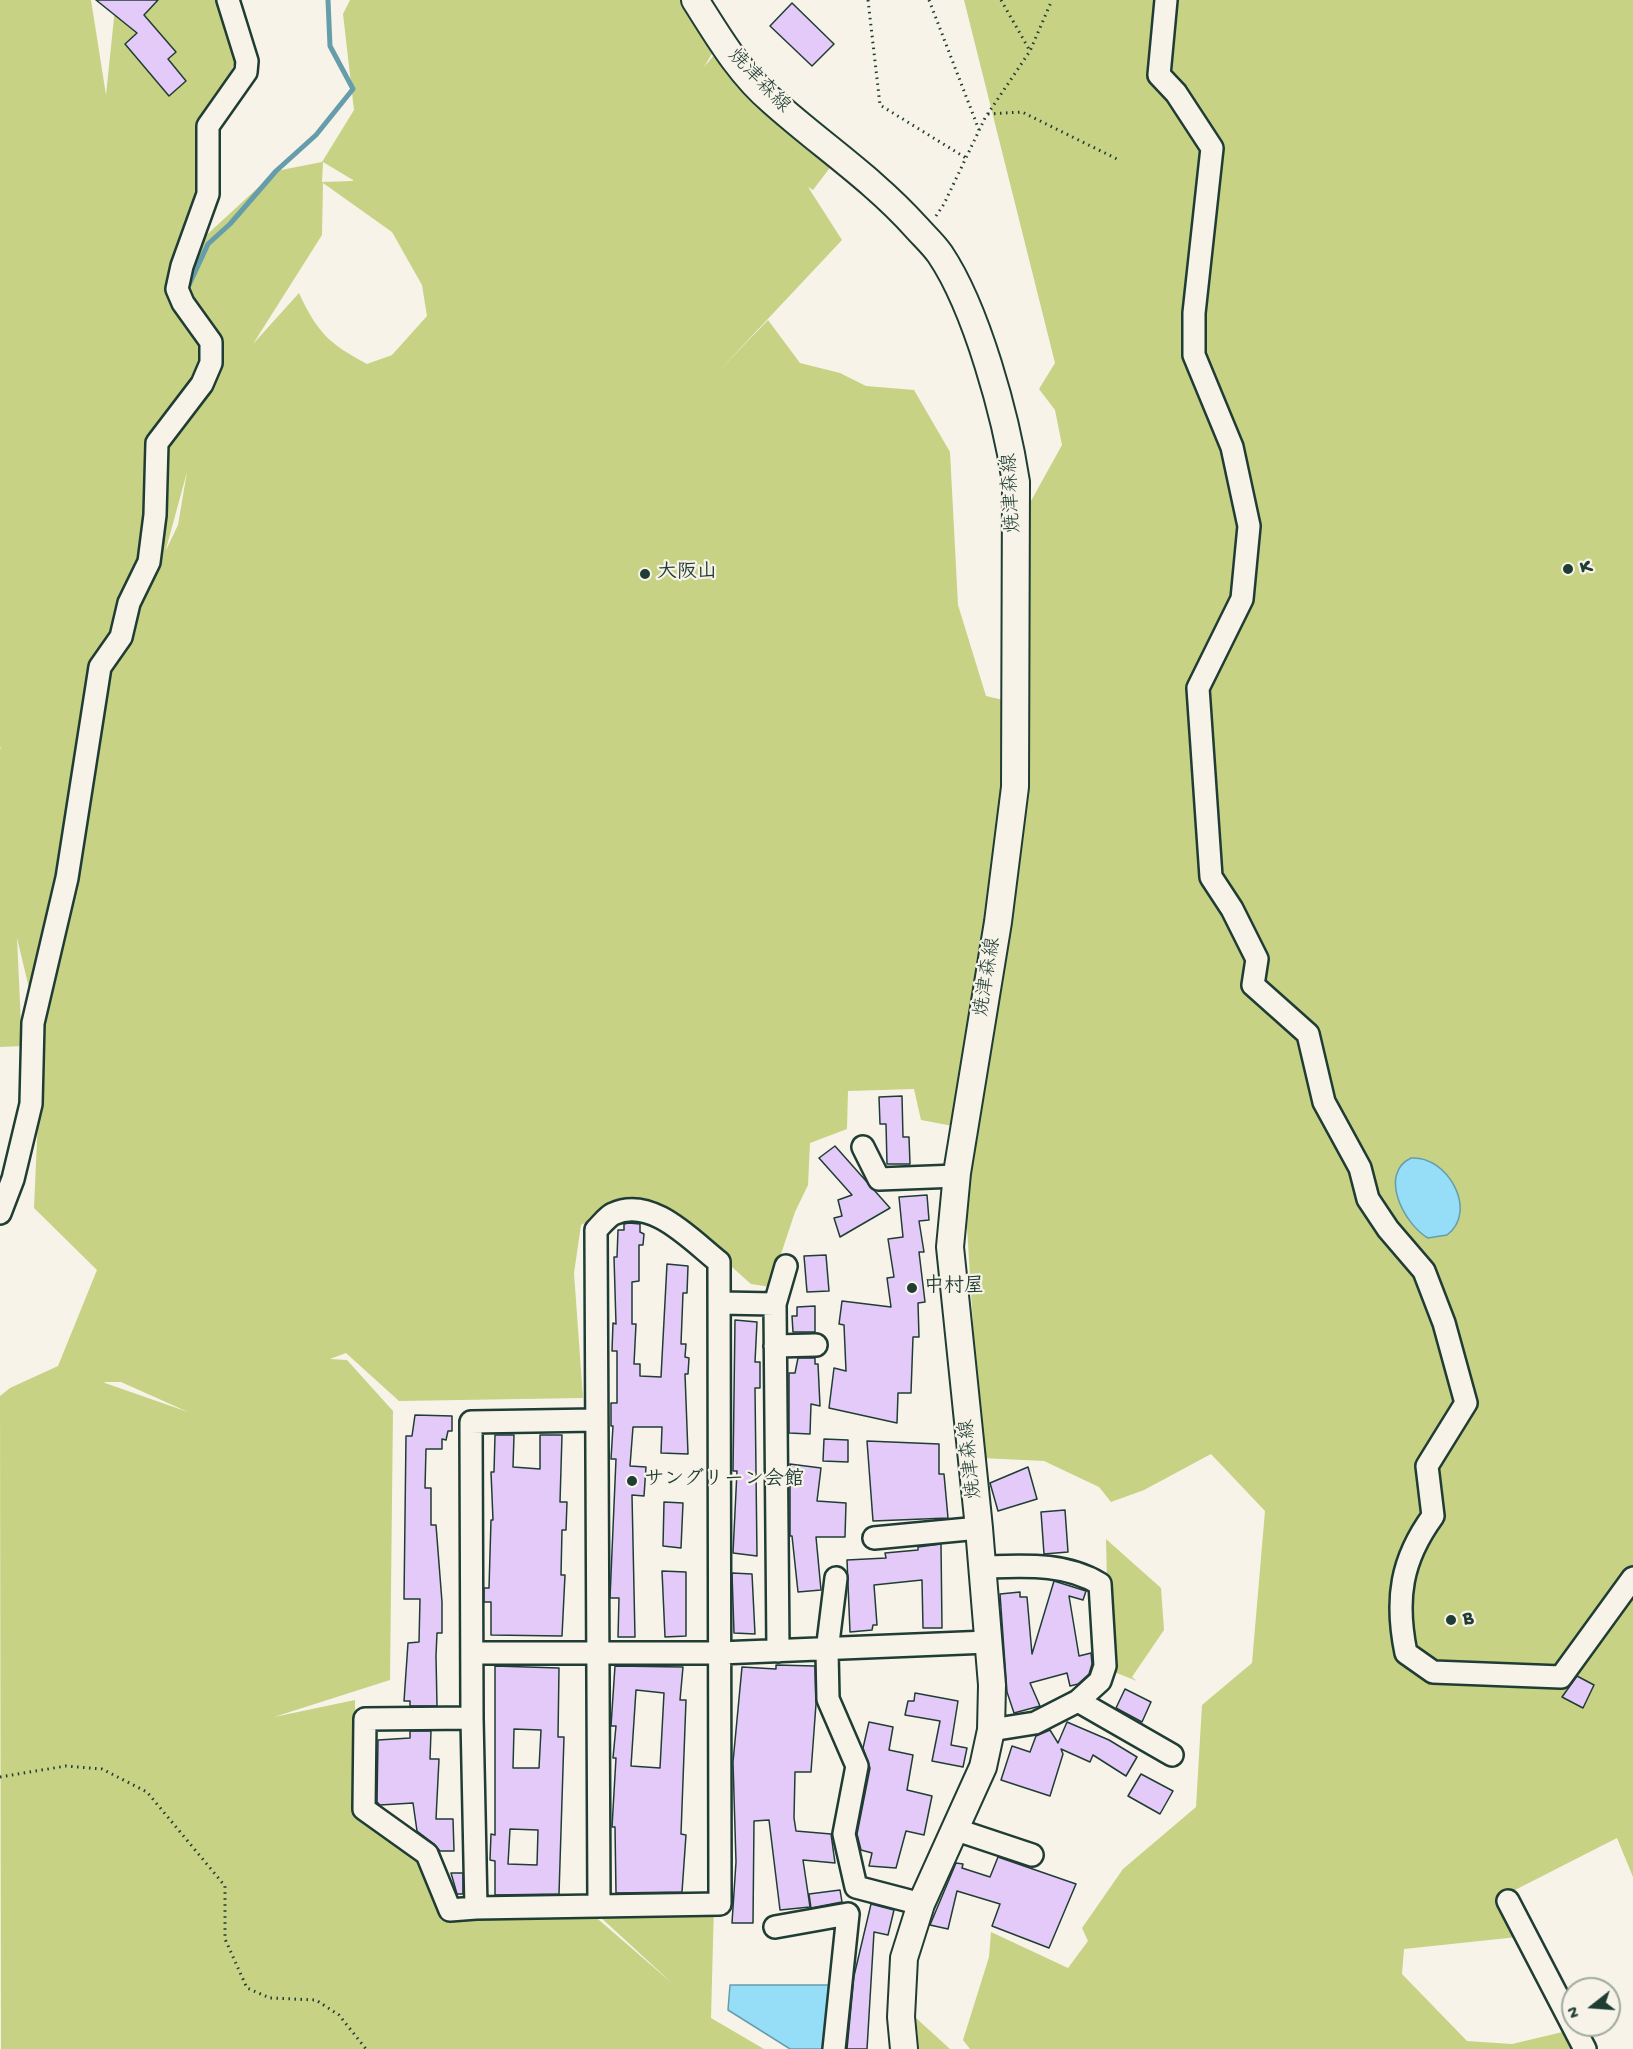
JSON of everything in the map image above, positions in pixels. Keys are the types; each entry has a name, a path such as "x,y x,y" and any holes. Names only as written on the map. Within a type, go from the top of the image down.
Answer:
{"main road":[{"name":"焼津森線","path":"695,0 732,59 770,100 892,200 939,253 956,285 979,342 1010,439 1016,482 1015,787 998,922 957,1176 950,1246 979,1528 992,1685 991,1730 983,1767 921,1904 904,1958 901,2017 904,2049"}],"street":[{"path":"0,1213 13,1179 31,1104 33,1023 66,878 100,667 121,637 129,603 149,562 155,515 157,443 202,384 211,363 211,342 183,303 177,289 182,266 208,194 208,126 246,72 247,61 228,0"},
{"path":"1166,0 1159,75 1176,93 1212,148 1194,313 1194,355 1232,447 1249,526 1242,599 1198,688 1211,877 1232,909 1257,959 1253,985 1308,1034 1324,1102 1360,1168 1368,1199 1388,1229 1424,1271 1444,1323 1466,1403 1427,1466 1433,1515 1417,1538 1405,1566 1400,1622 1406,1653 1433,1672 1561,1677 1625,1585 1633,1578"},
{"path":"863,1147 879,1179 957,1176"},
{"path":"472,1718 365,1719 364,1809 427,1854 450,1910 720,1904 719,1262 664,1219 633,1208 611,1214 596,1230 599,1906"},
{"path":"778,1651 775,1304 786,1266"},
{"path":"720,1304 775,1304"},
{"path":"775,1346 816,1345"},
{"path":"476,1908 472,1718 474,1653 471,1422 596,1420"},
{"path":"874,1538 979,1528"},
{"path":"982,1567 1041,1565 1090,1578 1100,1584 1105,1666 1100,1681 1078,1701 1035,1723 991,1730"},
{"path":"836,1578 827,1651 828,1699 857,1766 844,1834 856,1887 921,1904"},
{"path":"474,1653 827,1651 988,1642"},
{"path":"1078,1701 1172,1755"},
{"path":"954,1829 1032,1855"},
{"path":"1508,1900 1585,2049"},
{"path":"776,1927 848,1914 834,2049"}],"path":[{"path":"868,0 880,105 966,158"},
{"path":"929,0 979,130"},
{"path":"1001,0 1030,51"},
{"path":"922,234 944,204 988,114 1030,51 1052,0"},
{"path":"988,114 1022,112 1119,160"},
{"path":"0,1777 66,1766 102,1769 147,1792 225,1886 225,1939 247,1988 270,1998 316,2000 339,2015 366,2049"}],"green space":[{"path":"0,0 91,0 106,95 115,8 120,0 228,0 242,45 208,126 187,253 276,171 322,162 354,110 343,14 350,0 685,0 713,52 704,67 721,47 835,161 813,190 808,187 842,240 718,372 768,320 800,363 840,373 866,386 914,390 950,452 958,605 986,696 1012,702 1016,528 1062,445 1055,410 1039,389 1055,363 964,0 1633,0 1633,1877 1617,1838 1513,1891 1527,1936 1404,1949 1402,1974 1467,2041 1512,2044 1561,2032 1561,2037 1575,2037 1583,2049 970,2049 963,2040 989,1957 991,1932 1068,1968 1088,1941 1082,1928 1123,1869 1196,1807 1202,1705 1252,1663 1265,1511 1211,1454 1144,1490 1111,1502 1099,1487 1044,1461 981,1458 965,1194 958,1127 921,1120 914,1089 848,1091 847,1129 810,1143 808,1185 795,1212 770,1287 751,1284 678,1219 631,1197 581,1225 574,1273 583,1398 399,1401 346,1353 330,1359 347,1360 393,1411 390,1680 274,1717 355,1700 356,1814 428,1858 445,1912 584,1907 673,1984 597,1914 714,1904 711,2018 764,2049 1,2049 0,1396 10,1388 58,1366 97,1270 34,1208 44,984 35,1013 17,938 22,1046 0,1047 0,749 2,746 0,748","holes":["323,162 353,180 353,181 322,182","323,183 392,232 422,285 427,316 392,355 367,364 325,336 312,318 299,293 253,344 322,235","187,472 178,525 166,550","121,1382 188,1412 105,1383"]},
{"path":"1106,1539 1161,1588 1164,1630 1132,1677 1137,1681 1109,1670"},
{"path":"916,2018 950,2049 919,2049"}],"water":[{"path":"1411,1158 1424,1159 1436,1165 1447,1175 1454,1186 1459,1199 1460,1212 1456,1225 1447,1235 1428,1238 1419,1231 1403,1211 1398,1199 1396,1175 1401,1165"},
{"path":"730,1985 831,1985 826,2049 790,2049 728,2010"}],"building":[{"path":"96,0 158,0 144,15 176,52 168,59 186,81 169,96 125,44 137,33"},
{"path":"792,3 834,44 812,66 770,26"},
{"path":"902,1096 903,1137 909,1137 910,1164 887,1164 886,1124 880,1124 879,1097"},
{"path":"835,1146 890,1208 840,1237 834,1218 842,1216 838,1200 852,1195 819,1158"},
{"path":"927,1195 929,1220 919,1221 924,1252 919,1252 925,1302 918,1303 919,1337 913,1337 911,1393 898,1393 897,1423 829,1408 834,1368 846,1371 844,1325 839,1324 842,1301 891,1307 887,1278 894,1277 888,1239 903,1237 899,1197"},
{"path":"624,1224 640,1224 640,1232 644,1234 643,1245 639,1245 639,1281 632,1282 632,1324 636,1324 634,1364 640,1364 640,1376 661,1377 667,1264 688,1266 687,1293 683,1293 681,1344 686,1344 685,1357 689,1358 688,1374 685,1374 688,1454 661,1453 662,1427 633,1427 630,1466 646,1467 644,1496 632,1495 635,1637 618,1637 619,1598 610,1598 616,1459 611,1459 613,1426 611,1426 611,1403 617,1403 617,1351 612,1351 613,1323 616,1324 614,1257 617,1257 618,1230 624,1230"},
{"path":"826,1255 829,1291 807,1292 804,1256"},
{"path":"815,1306 815,1332 793,1332 792,1316 797,1316 797,1307"},
{"path":"735,1320 757,1322 755,1362 760,1362 760,1388 755,1388 757,1556 733,1553 737,1471 733,1471"},
{"path":"798,1358 815,1358 815,1364 818,1364 820,1406 811,1404 810,1434 789,1433 789,1373 795,1373"},
{"path":"415,1415 452,1416 452,1431 448,1431 446,1440 442,1439 442,1449 426,1449 425,1488 431,1488 431,1525 436,1525 442,1602 442,1633 437,1633 437,1706 410,1706 410,1701 404,1701 408,1643 419,1642 420,1599 404,1599 406,1436 412,1436"},
{"path":"495,1435 514,1435 513,1467 540,1469 540,1435 562,1435 560,1502 567,1502 566,1530 562,1530 561,1575 565,1575 562,1636 491,1635 491,1602 484,1602 484,1588 489,1588 491,1520 493,1520 491,1472 494,1472"},
{"path":"824,1439 848,1440 848,1462 823,1461"},
{"path":"867,1441 939,1444 939,1474 944,1474 948,1518 873,1521"},
{"path":"790,1464 821,1468 817,1501 846,1503 845,1537 816,1537 821,1590 798,1592 792,1536 790,1536"},
{"path":"1028,1467 1037,1499 998,1511 990,1483"},
{"path":"664,1502 683,1503 681,1548 663,1546"},
{"path":"1065,1510 1068,1552 1044,1554 1041,1512"},
{"path":"941,1544 942,1628 923,1628 922,1580 874,1585 877,1625 873,1625 872,1630 850,1632 847,1560 886,1558 885,1553 918,1550 918,1547"},
{"path":"662,1571 686,1572 686,1636 665,1637"},
{"path":"732,1573 752,1574 755,1634 734,1633"},
{"path":"1054,1581 1086,1591 1083,1600 1069,1596 1079,1656 1091,1653 1092,1664 1089,1674 1078,1684 1070,1686 1067,1673 1030,1683 1040,1706 1014,1713 1007,1692 1000,1594 1020,1592 1020,1597 1027,1597 1032,1654"},
{"path":"776,1665 815,1666 816,1704 811,1772 795,1772 794,1818 796,1831 831,1834 835,1863 803,1860 810,1907 780,1910 769,1820 754,1821 753,1923 732,1923 736,1862 733,1762 742,1667 776,1669"},
{"path":"495,1666 559,1668 558,1737 564,1737 559,1894 495,1895 495,1861 490,1860 491,1834 495,1835","holes":["514,1729 541,1730 539,1768 513,1768","510,1829 538,1830 537,1865 508,1864"]},
{"path":"615,1666 683,1667 680,1700 686,1700 681,1834 686,1835 682,1892 616,1893 615,1827 612,1827 616,1726 611,1726","holes":["636,1690 664,1693 660,1768 631,1766"]},
{"path":"1577,1676 1594,1685 1583,1708 1562,1697"},
{"path":"1125,1689 1151,1702 1142,1722 1116,1708"},
{"path":"915,1693 958,1701 951,1745 967,1748 963,1767 932,1761 940,1721 905,1715 908,1701 914,1701"},
{"path":"869,1722 893,1727 889,1750 913,1755 907,1790 932,1796 924,1835 906,1831 896,1868 869,1866 872,1853 861,1850 857,1834 870,1768 863,1748"},
{"path":"1067,1722 1109,1740 1137,1757 1126,1776 1093,1755 1090,1762 1061,1749 1063,1754 1050,1796 1001,1780 1012,1746 1030,1752 1036,1736 1050,1730 1058,1743"},
{"path":"410,1731 431,1731 430,1759 439,1759 436,1819 453,1819 454,1851 440,1851 417,1831 413,1803 380,1805 377,1802 378,1740 410,1738"},
{"path":"1141,1774 1173,1791 1160,1814 1128,1796"},
{"path":"998,1857 1076,1884 1049,1948 992,1926 1000,1904 957,1891 948,1929 930,1925 956,1863 963,1864 962,1868 990,1877"},
{"path":"451,1873 463,1873 463,1894 457,1894"},
{"path":"840,1890 842,1902 811,1908 809,1894"},
{"path":"871,1904 894,1910 888,1935 874,1932 867,2049 847,2049 854,1976"}],"waterway":[{"path":"189,285 208,244 230,224 276,171 316,135 353,89 330,46 328,0"}],"place":[{"name":"K","path":"1568,569"},
{"name":"大阪山","path":"645,574"},
{"name":"中村屋","path":"912,1288"},
{"name":"サングリーン会館","path":"632,1481"},
{"name":"B","path":"1451,1620"}]}
